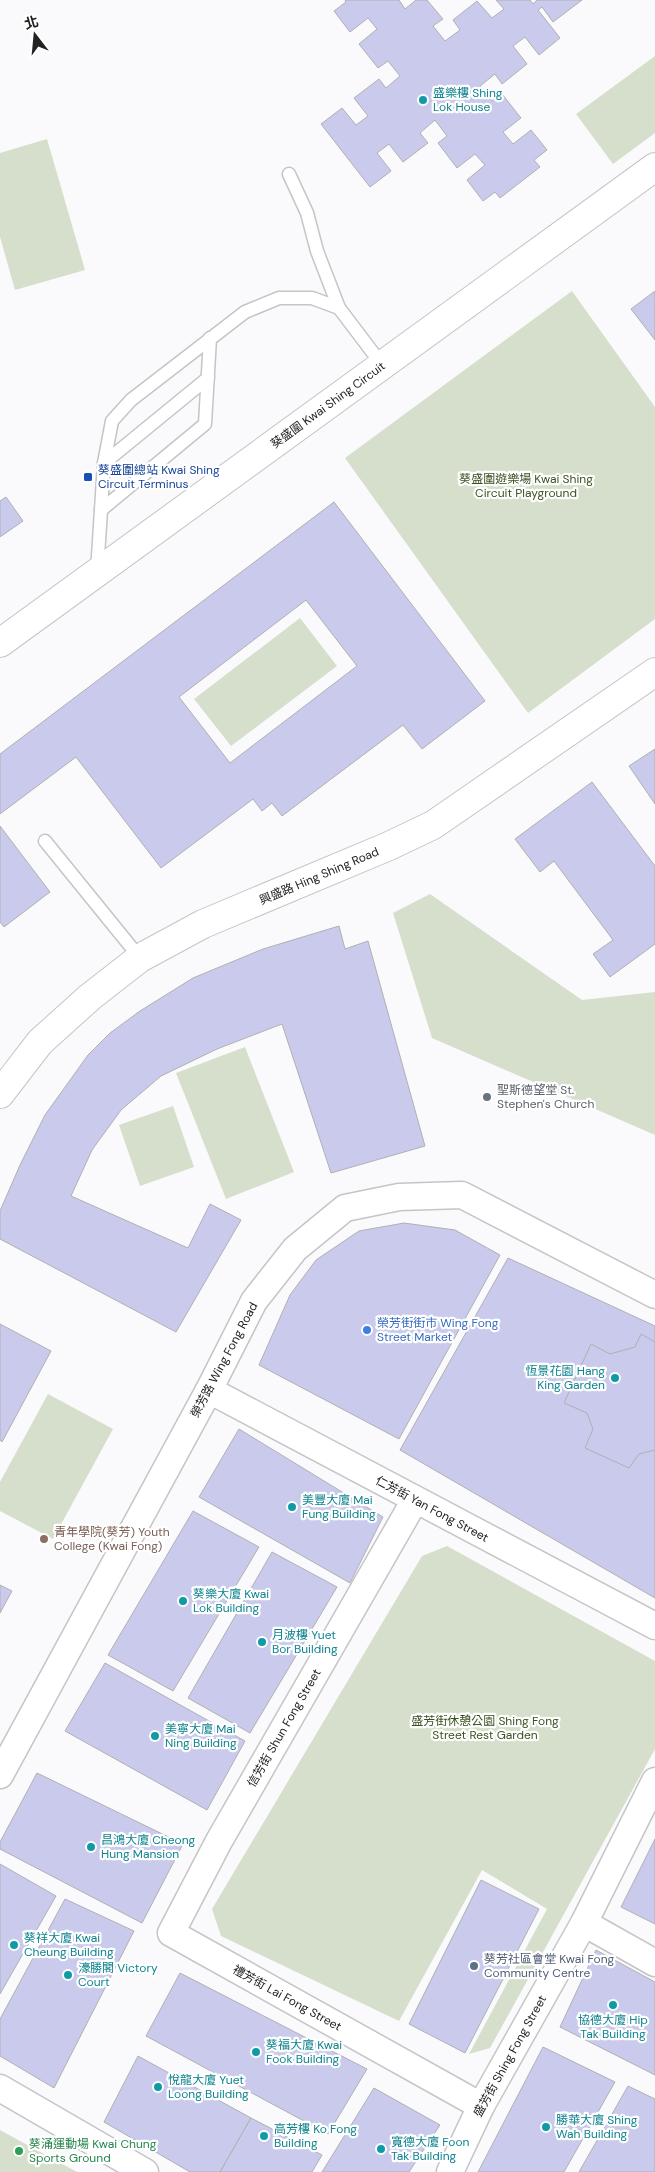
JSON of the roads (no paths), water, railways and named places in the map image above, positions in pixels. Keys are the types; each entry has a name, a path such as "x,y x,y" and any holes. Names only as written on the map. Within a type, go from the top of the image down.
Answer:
{"street":[{"name":"葵盛圍 Kwai Shing Circuit","path":"0,643 655,168"},
{"name":"興盛路 Hing Shing Road","path":"0,1094 40,1042 90,997 140,958 203,924 389,846 433,825 655,672"},
{"name":"榮芳路 Wing Fong Road","path":"4,1759 209,1390 254,1301 295,1249 345,1208 390,1198 462,1195 655,1295"},
{"name":"仁芳街 Yan Fong Street","path":"209,1390 655,1626"},
{"name":"信芳街 Shun Fong Street","path":"171,1933 219,1841 415,1500"},
{"name":"盛芳街 Shing Fong Street","path":"450,2172 482,2106 584,1923 655,1781"},
{"path":"584,1923 655,1963"},
{"name":"禮芳街 Lai Fong Street","path":"171,1933 482,2106"},
{"path":"0,2088 146,2172"}],"lane":[{"path":"289,174 307,213 317,252 339,308 383,366"},
{"path":"97,573 104,463 112,421 131,400 245,312 279,298 312,298 339,308"},
{"path":"101,510 205,424 210,338"},
{"path":"104,463 208,378"},
{"path":"45,841 140,958"}],"place":[{"name":"盛樂樓 Shing Lok House","path":"423,100"},
{"name":"葵盛圍總站 Kwai Shing Circuit Terminus","path":"88,477"},
{"name":"聖斯德望堂 St. Stephen's Church","path":"487,1097"},
{"name":"榮芳街街市 Wing Fong Street Market","path":"367,1330"},
{"name":"恆景花園 Hang King Garden","path":"615,1378"},
{"name":"美豐大廈 Mai Fung Building","path":"292,1507"},
{"name":"青年學院(葵芳) Youth College (Kwai Fong)","path":"44,1539"},
{"name":"葵樂大廈 Kwai Lok Building","path":"183,1601"},
{"name":"月波樓 Yuet Bor Building","path":"262,1642"},
{"name":"美寧大廈 Mai Ning Building","path":"155,1736"},
{"name":"昌鴻大廈 Cheong Hung Mansion","path":"91,1847"},
{"name":"葵祥大廈 Kwai Cheung Building","path":"14,1945"},
{"name":"葵芳社區會堂 Kwai Fong Community Centre","path":"474,1966"},
{"name":"濠勝閣 Victory Court","path":"68,1975"},
{"name":"協德大廈 Hip Tak Building","path":"613,2005"},
{"name":"葵福大廈 Kwai Fook Building","path":"256,2052"},
{"name":"悅龍大廈 Yuet Loong Building","path":"158,2087"},
{"name":"勝華大廈 Shing Wah Building","path":"546,2127"},
{"name":"高芳樓 Ko Fong Building","path":"264,2136"},
{"name":"寬德大廈 Foon Tak Building","path":"381,2149"},
{"name":"葵涌運動場 Kwai Chung Sports Ground","path":"19,2151"}],"park label":[{"name":"葵盛圍遊樂場 Kwai Shing Circuit Playground","path":"526,486"},
{"name":"盛芳街休憩公園 Shing Fong Street Rest Garden","path":"485,1728"}]}
